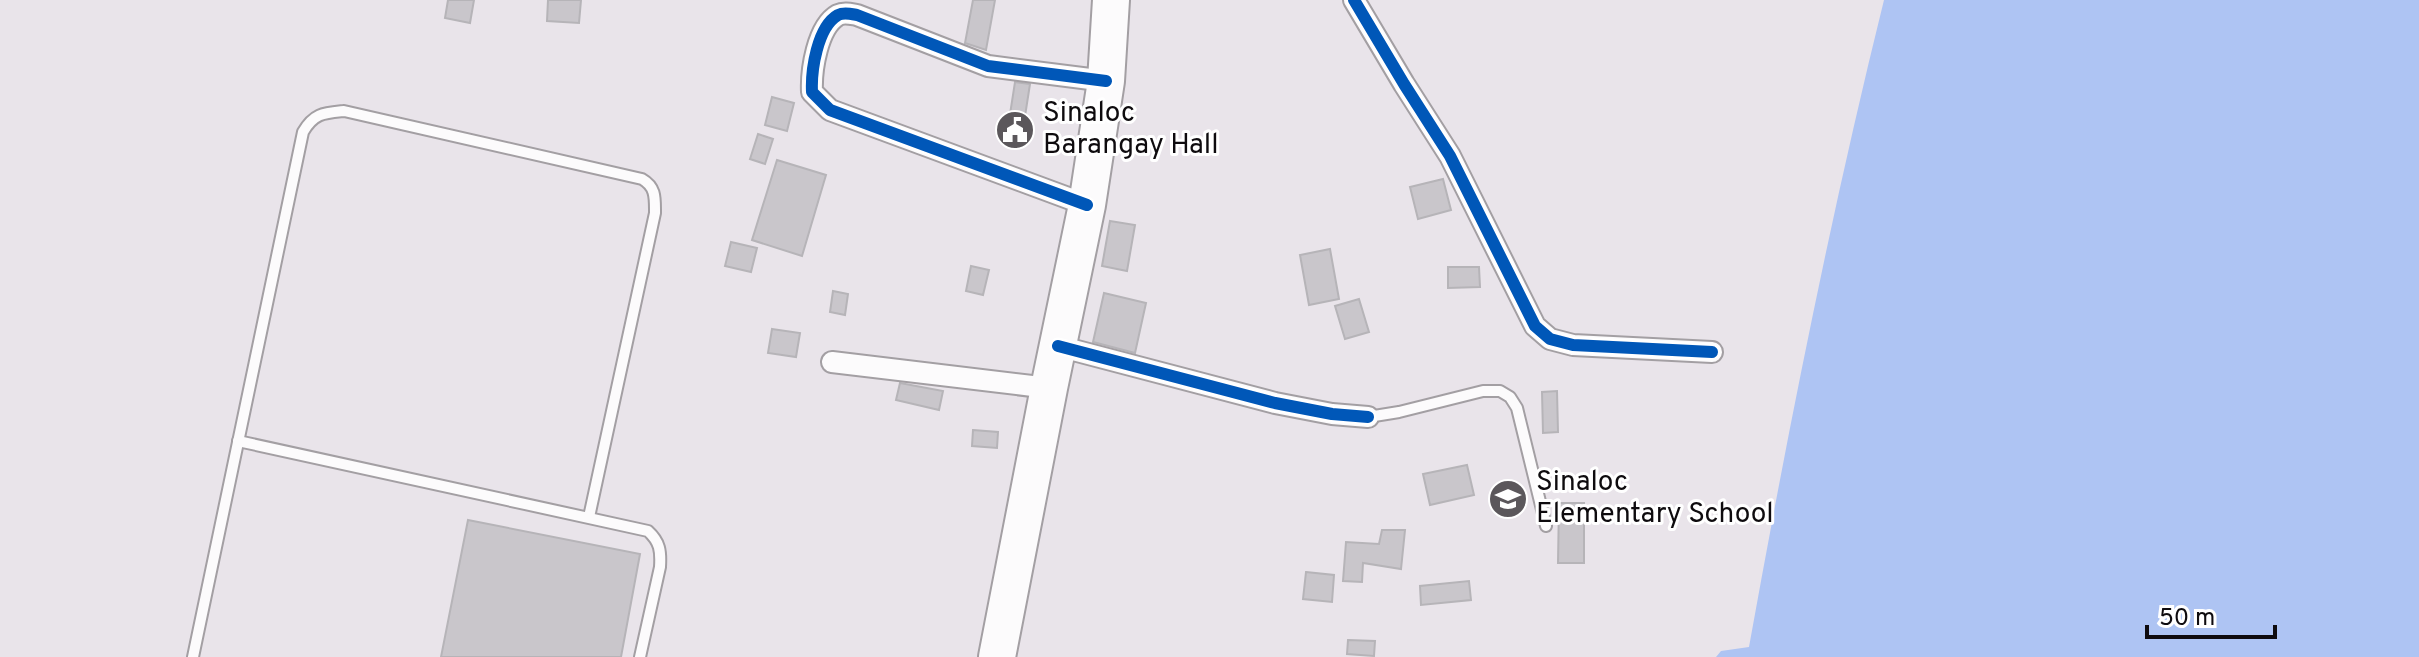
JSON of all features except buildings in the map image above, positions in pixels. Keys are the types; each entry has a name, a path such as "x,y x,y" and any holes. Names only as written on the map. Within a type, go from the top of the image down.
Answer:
{"highway":[{"path":"997,657 1087,205 1106,81 1111,0"}],"street":[{"path":"1354,0 1450,156 1535,326 1550,339 1573,345 1712,352"},
{"path":"1087,205 830,110 812,92 812,77 825,30 837,16 847,13 988,66 1106,81"},
{"path":"1058,346 1275,403 1368,417"},
{"path":"832,362 1049,388"}],"lane":[{"path":"193,657 303,132 310,121 324,113 344,111 642,179 651,184 655,195 655,213 589,517"},
{"path":"1368,417 1483,391 1500,391 1510,397 1517,408 1546,526"},
{"path":"238,441 648,531 657,539 661,552 640,657"}],"water":[{"path":"1884,0 2419,0 2419,657 1716,657 1721,651 1749,647 1811,322"}],"cycle path":[{"path":"1354,0 1450,156 1535,326 1550,339 1573,345 1712,352"},
{"path":"1087,205 830,110 812,92 814,62 825,29 838,15 848,14 988,66 1106,81"},
{"path":"1058,346 1275,403 1368,417"}],"place":[{"name":"Sinaloc Barangay Hall","path":"1015,130"},
{"name":"Sinaloc Elementary School","path":"1508,499"}]}
